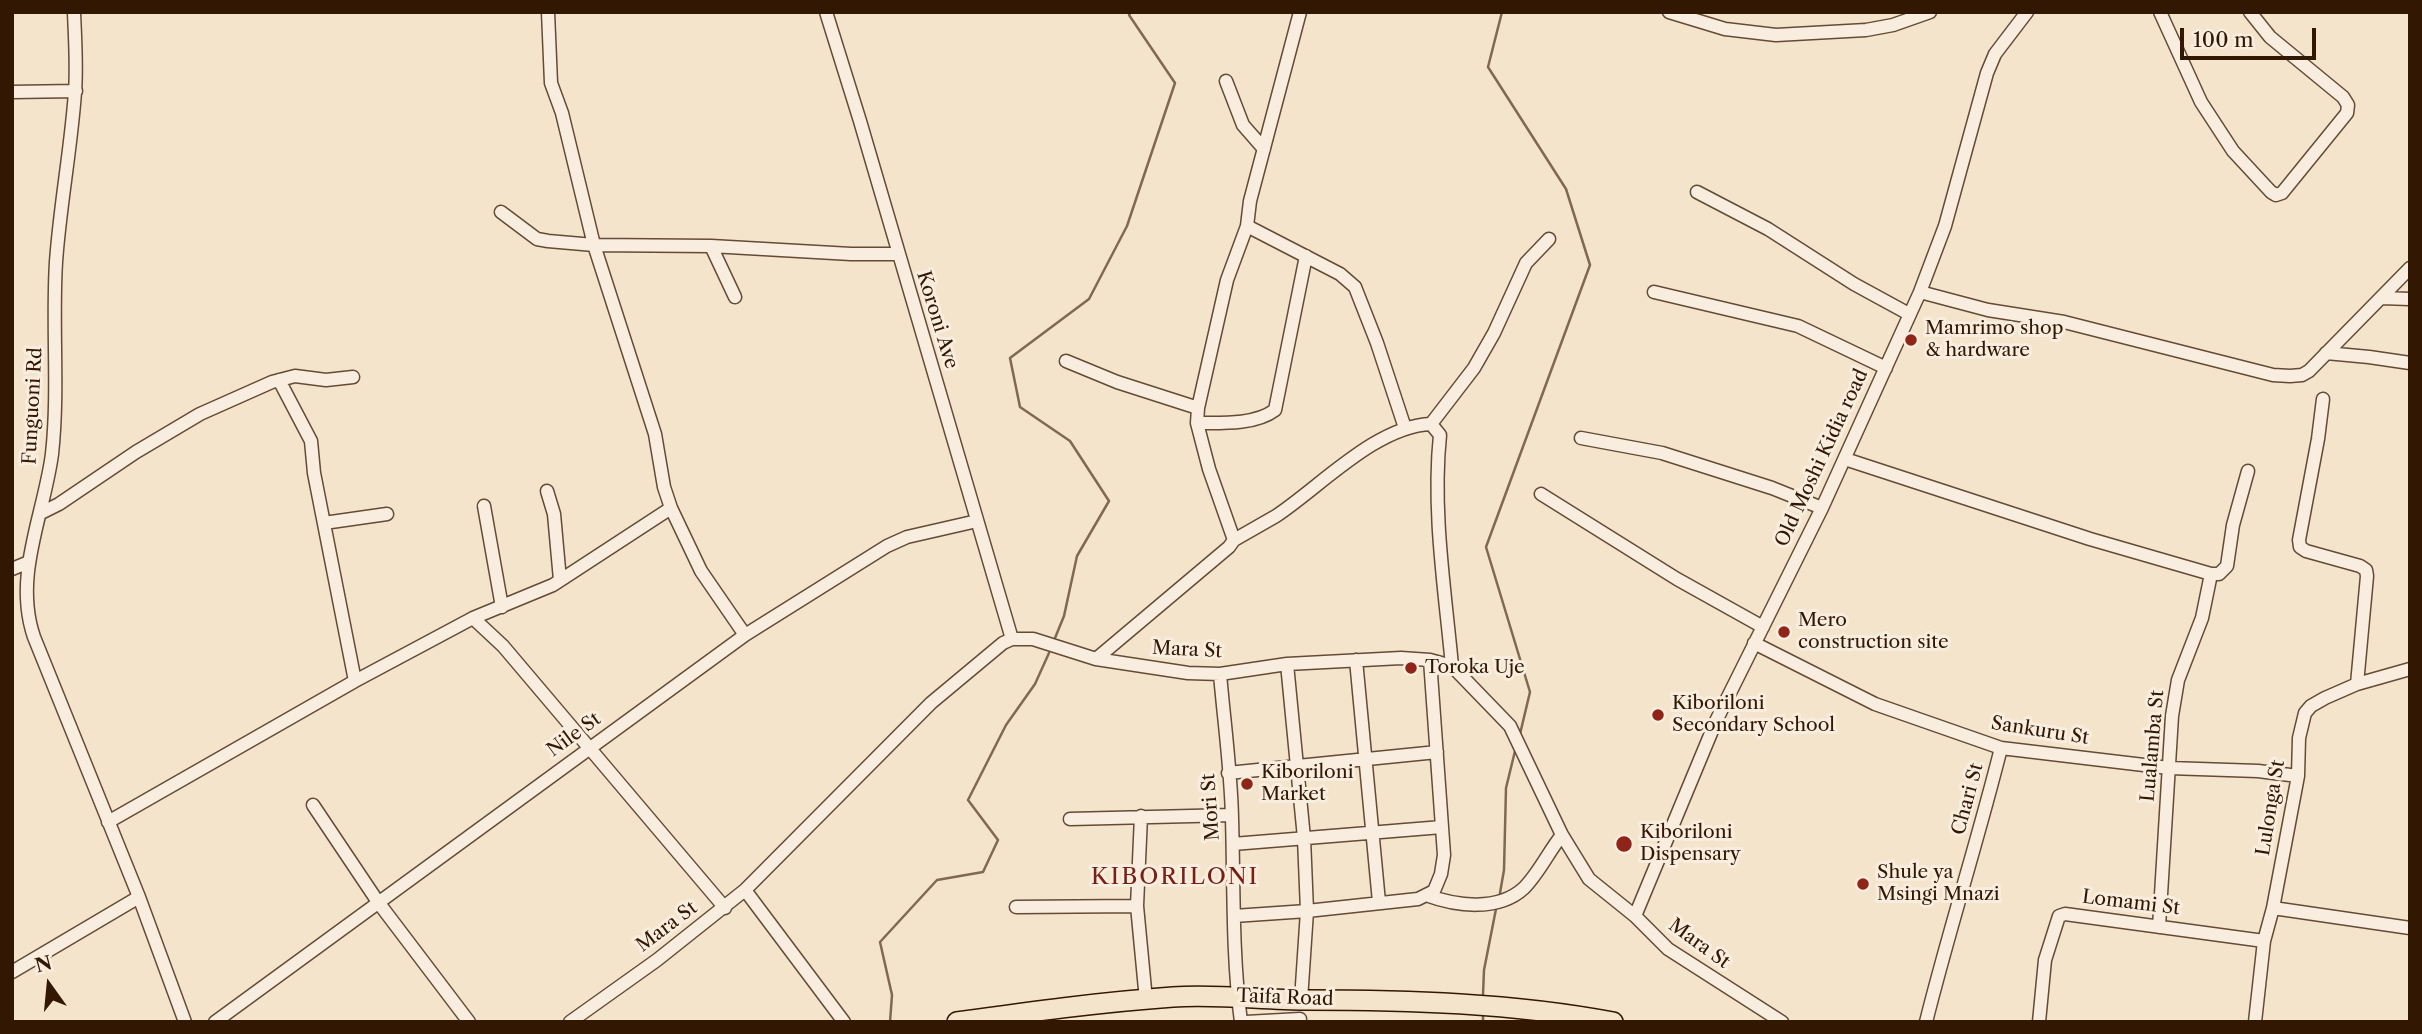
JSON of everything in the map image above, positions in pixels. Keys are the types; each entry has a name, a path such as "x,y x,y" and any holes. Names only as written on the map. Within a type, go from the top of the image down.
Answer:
{"highway":[{"name":"Taifa Road","path":"957,1022 1070,1006 1175,997 1238,996 1301,1010 1398,1000 1464,1004 1613,1022"}],"street":[{"name":"Funguoni Rd","path":"74,12 76,90 56,265 55,416 47,487 26,579 29,623 139,897 185,1022"},
{"path":"548,12 549,74 562,113 594,245 649,415 664,487 701,571 745,635"},
{"name":"Koroni Ave","path":"826,12 1012,639"},
{"path":"1234,540 1209,469 1197,423 1198,408 1227,280 1247,226 1250,201 1300,12"},
{"path":"1669,12 1725,29 1776,35 1866,30 1893,25 1930,12"},
{"name":"Old Moshi Kidia road","path":"1635,916 1716,721 1822,508 1920,292 1948,214 1987,73 2011,29 2027,12"},
{"path":"2160,12 2201,102 2233,151 2276,195 2282,193 2347,113 2348,105 2343,97 2270,37 2250,12"},
{"path":"1226,81 1243,125 1264,149"},
{"path":"12,92 76,90"},
{"path":"1696,192 1768,229 1854,284 1909,314"},
{"path":"501,212 537,239 594,245 711,246 897,254"},
{"path":"1247,226 1340,274 1355,287 1405,428"},
{"path":"1431,424 1474,368 1494,333 1526,263 1549,239"},
{"path":"711,246 735,297"},
{"path":"1197,423 1244,420 1269,415 1275,410 1306,256"},
{"path":"1920,292 1988,310 2063,322 2273,375 2302,375 2410,268"},
{"path":"1654,292 1798,326 1886,368"},
{"path":"2381,298 2410,299"},
{"path":"2326,353 2369,356 2410,363"},
{"path":"1066,361 1117,382 1198,408"},
{"path":"41,513 200,414 279,380 295,376 326,380 353,377"},
{"path":"279,380 311,441 355,681"},
{"path":"2323,399 2299,540 2300,547 2306,551 2366,570 2357,684"},
{"path":"1096,659 1234,540 1275,516 1360,453 1405,428 1431,424"},
{"path":"1431,424 1440,435 1439,511 1452,666"},
{"path":"1581,438 1662,453 1772,488 1822,508"},
{"path":"1845,458 2090,539 2211,574 2219,574 2227,566 2233,525 2248,471"},
{"path":"547,491 554,514 560,580"},
{"path":"1541,494 1676,579 1763,627"},
{"path":"484,506 502,607"},
{"path":"108,822 355,681 473,618 560,580 671,508"},
{"path":"324,523 387,514"},
{"name":"Nile St","path":"215,1022 745,635 887,546 907,537 977,521"},
{"path":"12,569 29,562"},
{"name":"Lualamba St","path":"2159,926 2172,716 2178,680 2202,618 2211,574"},
{"path":"473,618 503,646 725,908"},
{"name":"Mara St","path":"570,1022 725,908 931,703 997,648 1012,639 1033,639 1096,659 1188,673 1220,674 1287,664 1401,658 1430,660 1452,666 1503,718 1520,743 1562,835 1589,878 1635,916 1668,949 1782,1022"},
{"name":"Sankuru St","path":"1754,643 1875,705 2001,748 2169,768 2258,771 2298,776"},
{"path":"1356,660 1379,902"},
{"path":"1234,916 1418,899 1434,891 1444,856 1430,660"},
{"path":"1244,1022 1301,1010 1307,911 1304,838 1287,664"},
{"name":"Lulonga St","path":"2255,1022 2264,941 2273,908 2298,776 2299,738 2305,713 2325,698 2357,684 2410,669"},
{"name":"Mori St","path":"1220,674 1232,815 1238,996 1244,1022"},
{"name":"Chari St","path":"1926,1022 1954,913 1983,823 2001,748"},
{"path":"1228,773 1437,752"},
{"path":"313,805 378,902 469,1022"},
{"path":"1070,818 1232,815"},
{"path":"1141,816 1137,906 1146,1000"},
{"path":"1233,844 1442,827"},
{"path":"1426,895 1457,904 1472,905 1495,902 1513,895 1530,880 1562,835"},
{"path":"744,890 844,1022"},
{"path":"12,972 139,897"},
{"path":"1016,907 1137,906"},
{"path":"2273,908 2410,928"},
{"name":"Lomami St","path":"2039,1022 2045,960 2059,916 2065,914 2264,941"}],"waterway":[{"path":"1055,638 1064,616 1077,556 1109,501 1070,441 1020,407 1010,358 1089,299 1127,226 1175,83 1129,15 1131,12"},
{"path":"1502,12 1488,67 1566,189 1590,265 1486,547 1530,692 1520,734"},
{"path":"890,1022 892,995 880,942 937,880 983,872 998,840 968,800 1006,725 1035,684 1049,653"},
{"path":"1500,893 1504,870 1506,788 1515,751"},
{"path":"1483,995 1484,970 1496,909"},
{"path":"1483,1013 1483,1022"}],"place":[{"name":"Mamrimo shop & hardware","path":"1911,340"},
{"name":"Mero construction site","path":"1784,632"},
{"name":"Toroka Uje","path":"1411,668"},
{"name":"Kiboriloni Secondary School","path":"1658,715"},
{"name":"Kiboriloni Market","path":"1247,784"},
{"name":"Kiboriloni Dispensary","path":"1624,844"},
{"name":"Shule ya Msingi Mnazi","path":"1863,884"}],"district":[{"name":"KIBORILONI","path":"1175,877"}]}
